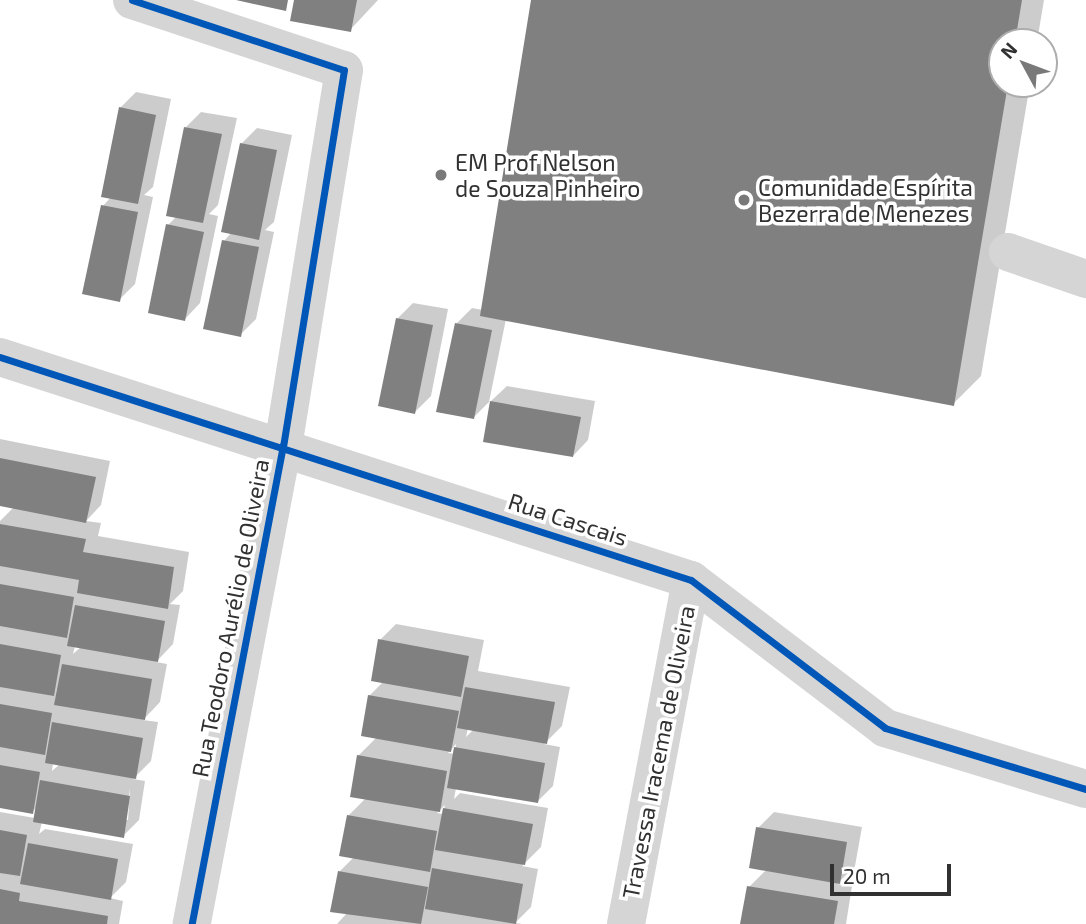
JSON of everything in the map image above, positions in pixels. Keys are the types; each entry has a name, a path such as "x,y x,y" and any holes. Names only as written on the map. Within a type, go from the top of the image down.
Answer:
{"street":[{"name":"Rua Teodoro Aurélio de Oliveira","path":"132,0 344,70 283,445 192,924"},
{"path":"1008,253 1086,279"},
{"name":"Rua Cascais","path":"0,357 283,445 691,580 885,728 1086,789"},
{"name":"Travessa Iracema de Oliveira","path":"626,924 691,580"}],"building":[{"path":"236,0 288,0 286,11"},
{"path":"294,0 357,0 351,32 290,21"},
{"name":"Comunidade Espírita Bezerra de Menezes","path":"531,0 1022,0 1017,28 988,28 988,98 1006,98 954,406 480,316"},
{"path":"119,107 156,115 138,204 101,197"},
{"path":"184,127 222,134 203,223 166,216"},
{"path":"240,143 277,150 259,240 221,232"},
{"path":"101,205 138,212 120,302 82,294"},
{"path":"166,224 204,232 185,321 148,313"},
{"path":"222,240 259,247 241,337 203,329"},
{"path":"396,318 433,325 415,414 378,406"},
{"path":"455,323 492,330 474,419 436,412"},
{"path":"490,401 581,417 573,457 483,442"},
{"path":"0,458 96,477 86,523 0,506"},
{"path":"0,524 86,539 83,552 174,567 168,609 77,593 79,580 0,566"},
{"path":"0,584 74,597 67,638 0,626"},
{"path":"75,605 165,621 158,662 67,646"},
{"path":"378,639 469,656 461,697 371,681"},
{"path":"0,644 61,655 54,696 0,687"},
{"path":"62,664 152,679 145,720 54,705"},
{"path":"465,687 555,702 547,744 457,728"},
{"path":"368,695 459,711 451,752 361,736"},
{"path":"0,704 52,713 45,755 0,747"},
{"path":"52,722 143,738 136,779 45,763"},
{"path":"454,747 545,763 538,803 447,788"},
{"path":"357,755 447,771 440,812 350,797"},
{"path":"0,765 40,772 33,814 0,808"},
{"path":"40,780 130,796 124,838 33,822"},
{"path":"443,808 533,824 525,865 435,850"},
{"path":"347,815 437,831 430,872 339,856"},
{"path":"756,827 847,842 840,884 749,868"},
{"path":"0,830 27,835 20,876 0,873"},
{"path":"28,843 118,859 111,900 20,884"},
{"path":"432,868 523,884 516,924 425,909"},
{"path":"338,871 428,887 421,924 330,912"},
{"path":"747,886 838,901 834,924 740,924"},
{"path":"0,889 20,893 19,901 108,916 107,924 0,924"}],"cycle path":[{"path":"132,0 344,70 283,445 192,924"},
{"path":"0,357 691,580 885,728 1086,789"}],"place":[{"name":"EM Prof Nelson de Souza Pinheiro","path":"441,175"},
{"name":"Comunidade Espírita Bezerra de Menezes","path":"744,200"}]}
